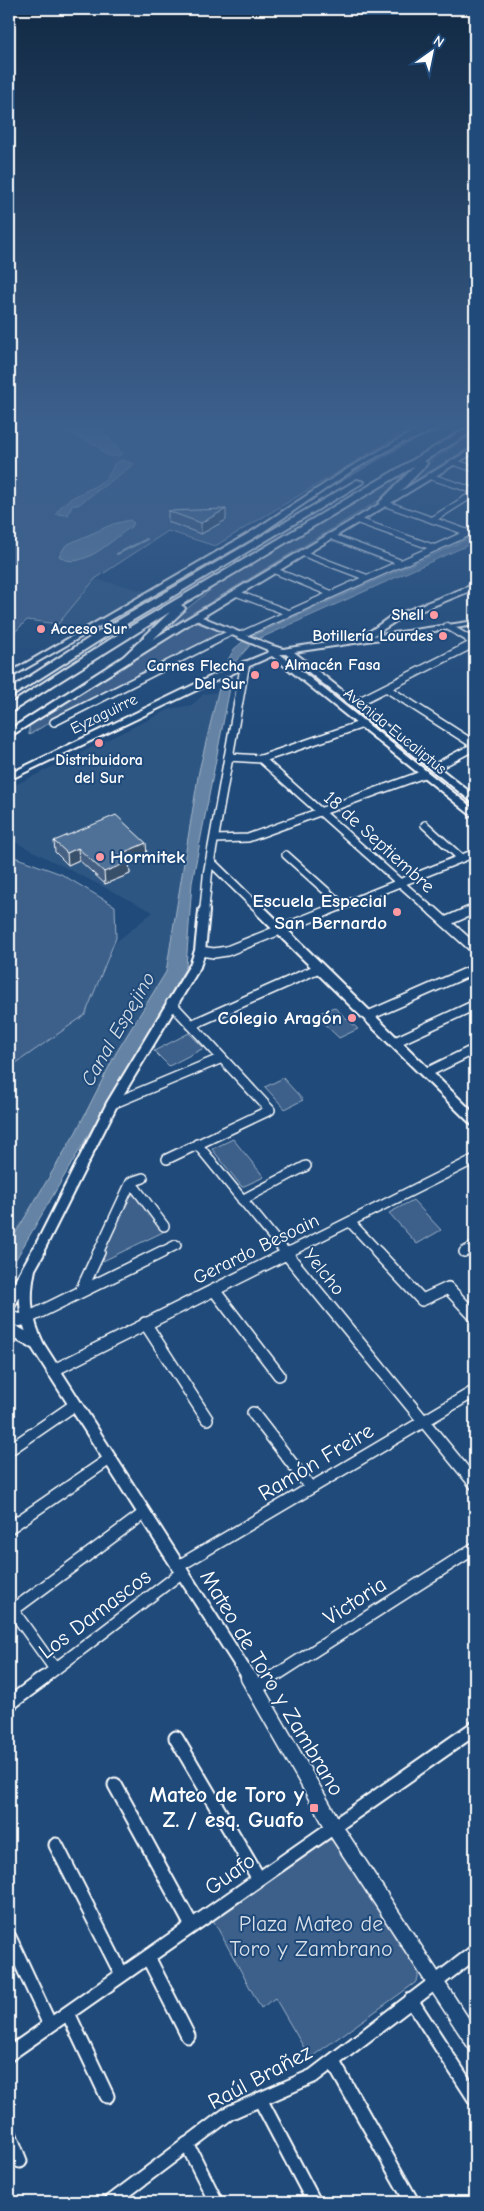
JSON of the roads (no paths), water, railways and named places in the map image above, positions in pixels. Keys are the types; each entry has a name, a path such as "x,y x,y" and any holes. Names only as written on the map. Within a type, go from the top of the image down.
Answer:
{"highway":[{"path":"9,695 104,633 287,525"},
{"path":"9,710 100,649 309,525"},
{"path":"126,659 179,609 211,583"}],"main road":[{"path":"9,676 266,525"},
{"path":"9,734 126,659 348,525"},
{"path":"365,638 388,621 475,586"},
{"name":"Avenida Eucaliptus","path":"196,617 272,650 475,814"},
{"path":"388,621 402,633"},
{"name":"Eyzaguirre","path":"9,777 272,650 286,650 475,622"},
{"name":"Avenida Eucaliptus","path":"286,650 475,800"}],"street":[{"path":"371,525 435,548"},
{"path":"451,525 472,531"},
{"path":"243,636 289,613 472,531"},
{"path":"330,536 402,563"},
{"path":"302,553 368,578"},
{"path":"273,570 332,594"},
{"path":"236,593 289,613"},
{"path":"447,626 475,643"},
{"path":"54,722 232,632"},
{"path":"354,704 475,643"},
{"path":"9,1304 29,1269 112,1104 195,966 200,951 210,861 228,758 241,666"},
{"path":"386,688 475,746 434,768"},
{"path":"228,758 261,759 363,724"},
{"name":"18 de Septiembre","path":"261,759 475,948"},
{"path":"214,840 248,838 424,774"},
{"path":"425,825 461,858"},
{"path":"200,951 226,951 281,931 475,853"},
{"path":"286,854 343,906"},
{"path":"210,861 475,1121"},
{"path":"208,886 220,871"},
{"path":"445,922 475,909"},
{"path":"191,1025 320,968"},
{"path":"368,1016 475,969"},
{"path":"168,1159 270,1110 171,1003"},
{"path":"396,1042 475,1005"},
{"path":"426,1073 475,1049"},
{"path":"112,1104 222,1058"},
{"name":"Yelcho","path":"197,1144 475,1484"},
{"name":"Gerardo Besoain","path":"52,1371 475,1160"},
{"path":"242,1200 306,1166"},
{"path":"81,1290 131,1182 143,1178"},
{"path":"131,1182 164,1226"},
{"path":"350,1222 422,1300 448,1288 475,1317"},
{"path":"9,1317 21,1320 26,1319 176,1244"},
{"path":"464,1252 475,1246"},
{"name":"Mateo de Toro y Zambrano","path":"29,1269 24,1296 26,1319 36,1343 72,1406 256,1688 334,1827 434,1983 475,2043"},
{"path":"214,1290 279,1375"},
{"path":"145,1323 207,1419"},
{"path":"9,1329 36,1343"},
{"name":"Ramón Freire","path":"179,1570 311,1488 475,1391"},
{"path":"9,1450 72,1406"},
{"path":"253,1413 311,1488"},
{"path":"9,1528 108,1460"},
{"path":"55,1669 10,1609 143,1514"},
{"name":"Victoria","path":"256,1688 475,1548"},
{"name":"Los Damascos","path":"9,1704 179,1570"},
{"name":"Guafo","path":"9,2054 475,1728"},
{"path":"176,1738 259,1879"},
{"path":"115,1785 192,1926"},
{"path":"56,1845 122,1975"},
{"path":"9,1937 50,2025"},
{"name":"Raúl Brañez","path":"111,2202 229,2113 296,2085 333,2062 475,1952"},
{"path":"148,1956 188,2036"},
{"path":"411,2000 475,2099"},
{"path":"68,2013 107,2096"},
{"path":"333,2062 412,2202"},
{"path":"260,2099 314,2202"},
{"path":"9,2133 20,2161"},
{"path":"187,2144 216,2202"}],"waterway":[{"path":"117,554 147,539"}],"place":[{"name":"Shell","path":"434,615"},
{"name":"Acceso Sur","path":"41,629"},
{"name":"Botillería Lourdes","path":"443,636"},
{"name":"Almacén Fasa","path":"275,665"},
{"name":"Carnes Flecha Del Sur","path":"255,675"},
{"name":"Distribuidora del Sur","path":"99,743"},
{"name":"Hormitek","path":"100,857"},
{"name":"Escuela Especial San Bernardo","path":"397,912"},
{"name":"Colegio Aragón","path":"352,1018"},
{"name":"Mateo de Toro y Z. / esq. Guafo","path":"314,1808"}],"water label":[{"name":"Canal Espejino","path":"118,1029"}],"park label":[{"name":"Plaza Mateo de Toro y Zambrano","path":"311,1936"}]}
